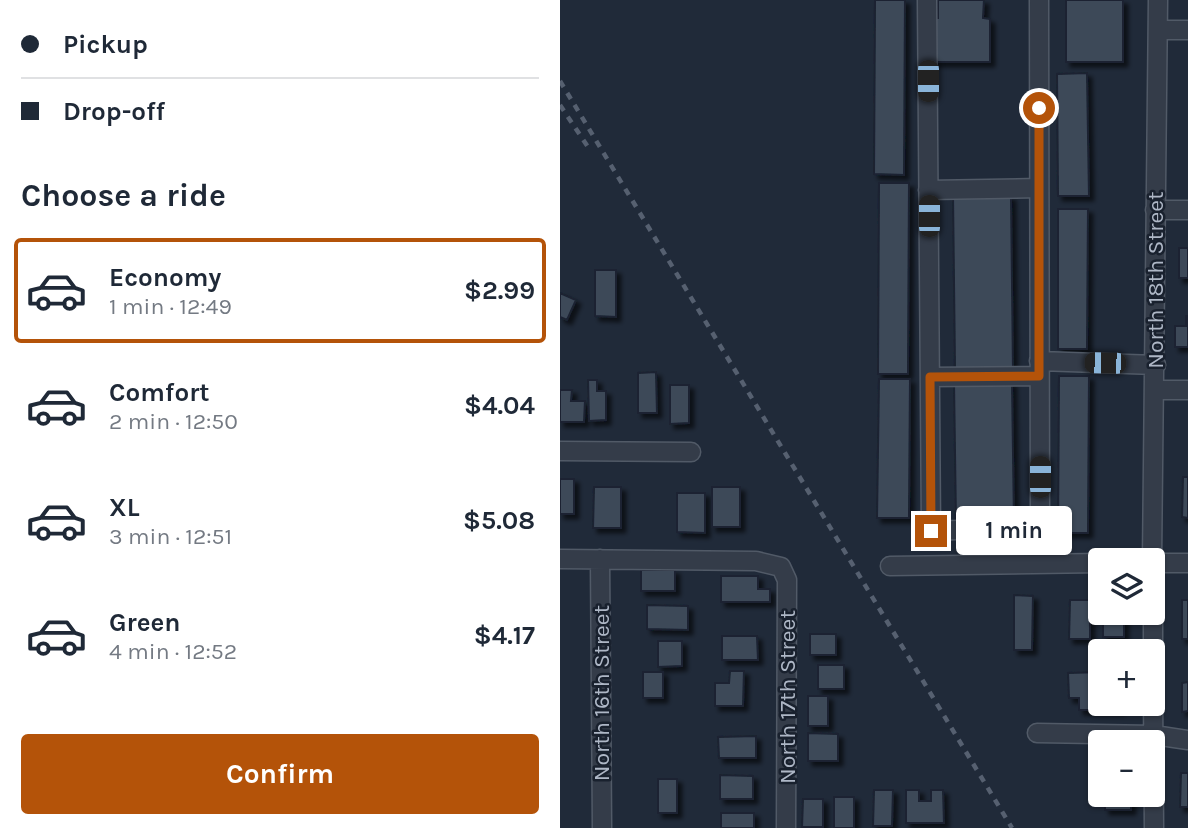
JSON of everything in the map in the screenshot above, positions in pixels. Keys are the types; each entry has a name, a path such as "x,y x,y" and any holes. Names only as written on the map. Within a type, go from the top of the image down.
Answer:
{"street":[{"path":"927,0 931,531 1040,527 1039,0"},
{"name":"North 18th Street","path":"1153,548 1158,0"},
{"path":"1158,30 1188,30"},
{"path":"928,190 1039,188"},
{"path":"1155,210 1188,210"},
{"path":"930,377 1039,369 1156,365"},
{"path":"1156,390 1188,390"},
{"path":"560,451 691,452"},
{"path":"560,559 600,559"},
{"name":"North 17th Street","path":"600,559 756,561 781,567 787,580 786,828"},
{"name":"North 16th Street","path":"600,559 602,828"},
{"path":"1165,562 1188,563"},
{"path":"890,566 1088,563"},
{"path":"1037,733 1088,734"},
{"path":"1165,737 1188,740"},
{"path":"1154,807 1154,828"}],"building":[{"path":"875,0 905,0 904,175 874,174"},
{"path":"938,0 984,0 983,18 990,19 990,62 932,62 932,18 938,18"},
{"path":"1066,0 1123,0 1123,62 1066,62"},
{"path":"1087,73 1089,196 1058,196 1057,74"},
{"path":"879,183 909,183 908,374 878,374"},
{"path":"953,196 1011,196 1013,370 955,370"},
{"path":"1058,209 1088,209 1087,349 1058,349"},
{"path":"1179,248 1188,248 1188,278 1179,278"},
{"path":"595,270 616,270 616,317 595,316"},
{"path":"560,293 576,300 567,320 560,317"},
{"path":"1186,316 1188,347 1175,347 1175,326 1186,326"},
{"path":"656,372 657,413 638,413 638,373"},
{"path":"1059,376 1089,376 1088,533 1058,533"},
{"path":"879,379 910,379 909,518 877,518"},
{"path":"588,380 597,380 597,391 606,391 606,420 589,421"},
{"path":"1012,382 1014,522 956,523 954,383"},
{"path":"670,385 689,385 689,423 670,424"},
{"path":"560,390 572,390 571,401 585,401 584,422 560,422"},
{"path":"1183,477 1188,477 1188,518 1182,517"},
{"path":"560,479 574,479 574,514 560,514"},
{"path":"594,487 621,487 621,528 593,528"},
{"path":"712,487 740,487 740,527 712,527"},
{"path":"677,493 705,493 705,533 677,532"},
{"path":"641,570 675,570 675,591 641,591"},
{"path":"721,576 758,576 758,589 770,589 770,602 721,602"},
{"path":"1014,595 1033,596 1032,650 1014,650"},
{"path":"1070,600 1088,600 1090,639 1069,639"},
{"path":"1182,600 1188,600 1188,639 1182,639"},
{"path":"647,605 688,606 688,630 647,629"},
{"path":"1103,625 1124,625 1124,637 1103,637"},
{"path":"810,634 836,634 836,655 810,655"},
{"path":"722,636 757,636 758,660 722,660"},
{"path":"658,641 682,641 682,666 658,667"},
{"path":"818,665 844,665 844,689 818,689"},
{"path":"730,671 744,671 743,706 715,706 715,683 729,683"},
{"path":"643,672 663,672 663,698 643,698"},
{"path":"1088,672 1088,710 1079,710 1079,698 1069,698 1068,673"},
{"path":"1188,682 1188,711 1182,712 1182,683"},
{"path":"808,696 828,696 828,726 808,726"},
{"path":"808,733 838,734 838,761 808,761"},
{"path":"756,736 756,758 719,758 718,737"},
{"path":"1181,773 1188,773 1188,807 1180,807"},
{"path":"720,775 753,776 753,799 720,799"},
{"path":"658,779 677,779 677,813 658,813"},
{"path":"874,790 893,790 892,826 873,826"},
{"path":"906,790 919,790 919,801 931,801 931,790 943,790 944,823 906,823"},
{"path":"834,797 854,797 854,828 834,828"},
{"path":"803,799 823,799 823,827 802,827"},
{"path":"1105,807 1131,807 1131,810 1105,810"},
{"path":"721,813 754,813 754,828 721,828"}],"railway":[{"path":"560,81 1012,828"},
{"path":"560,105 590,150"}],"route":[{"path":"931,531 930,377 1039,376 1039,108"}]}
